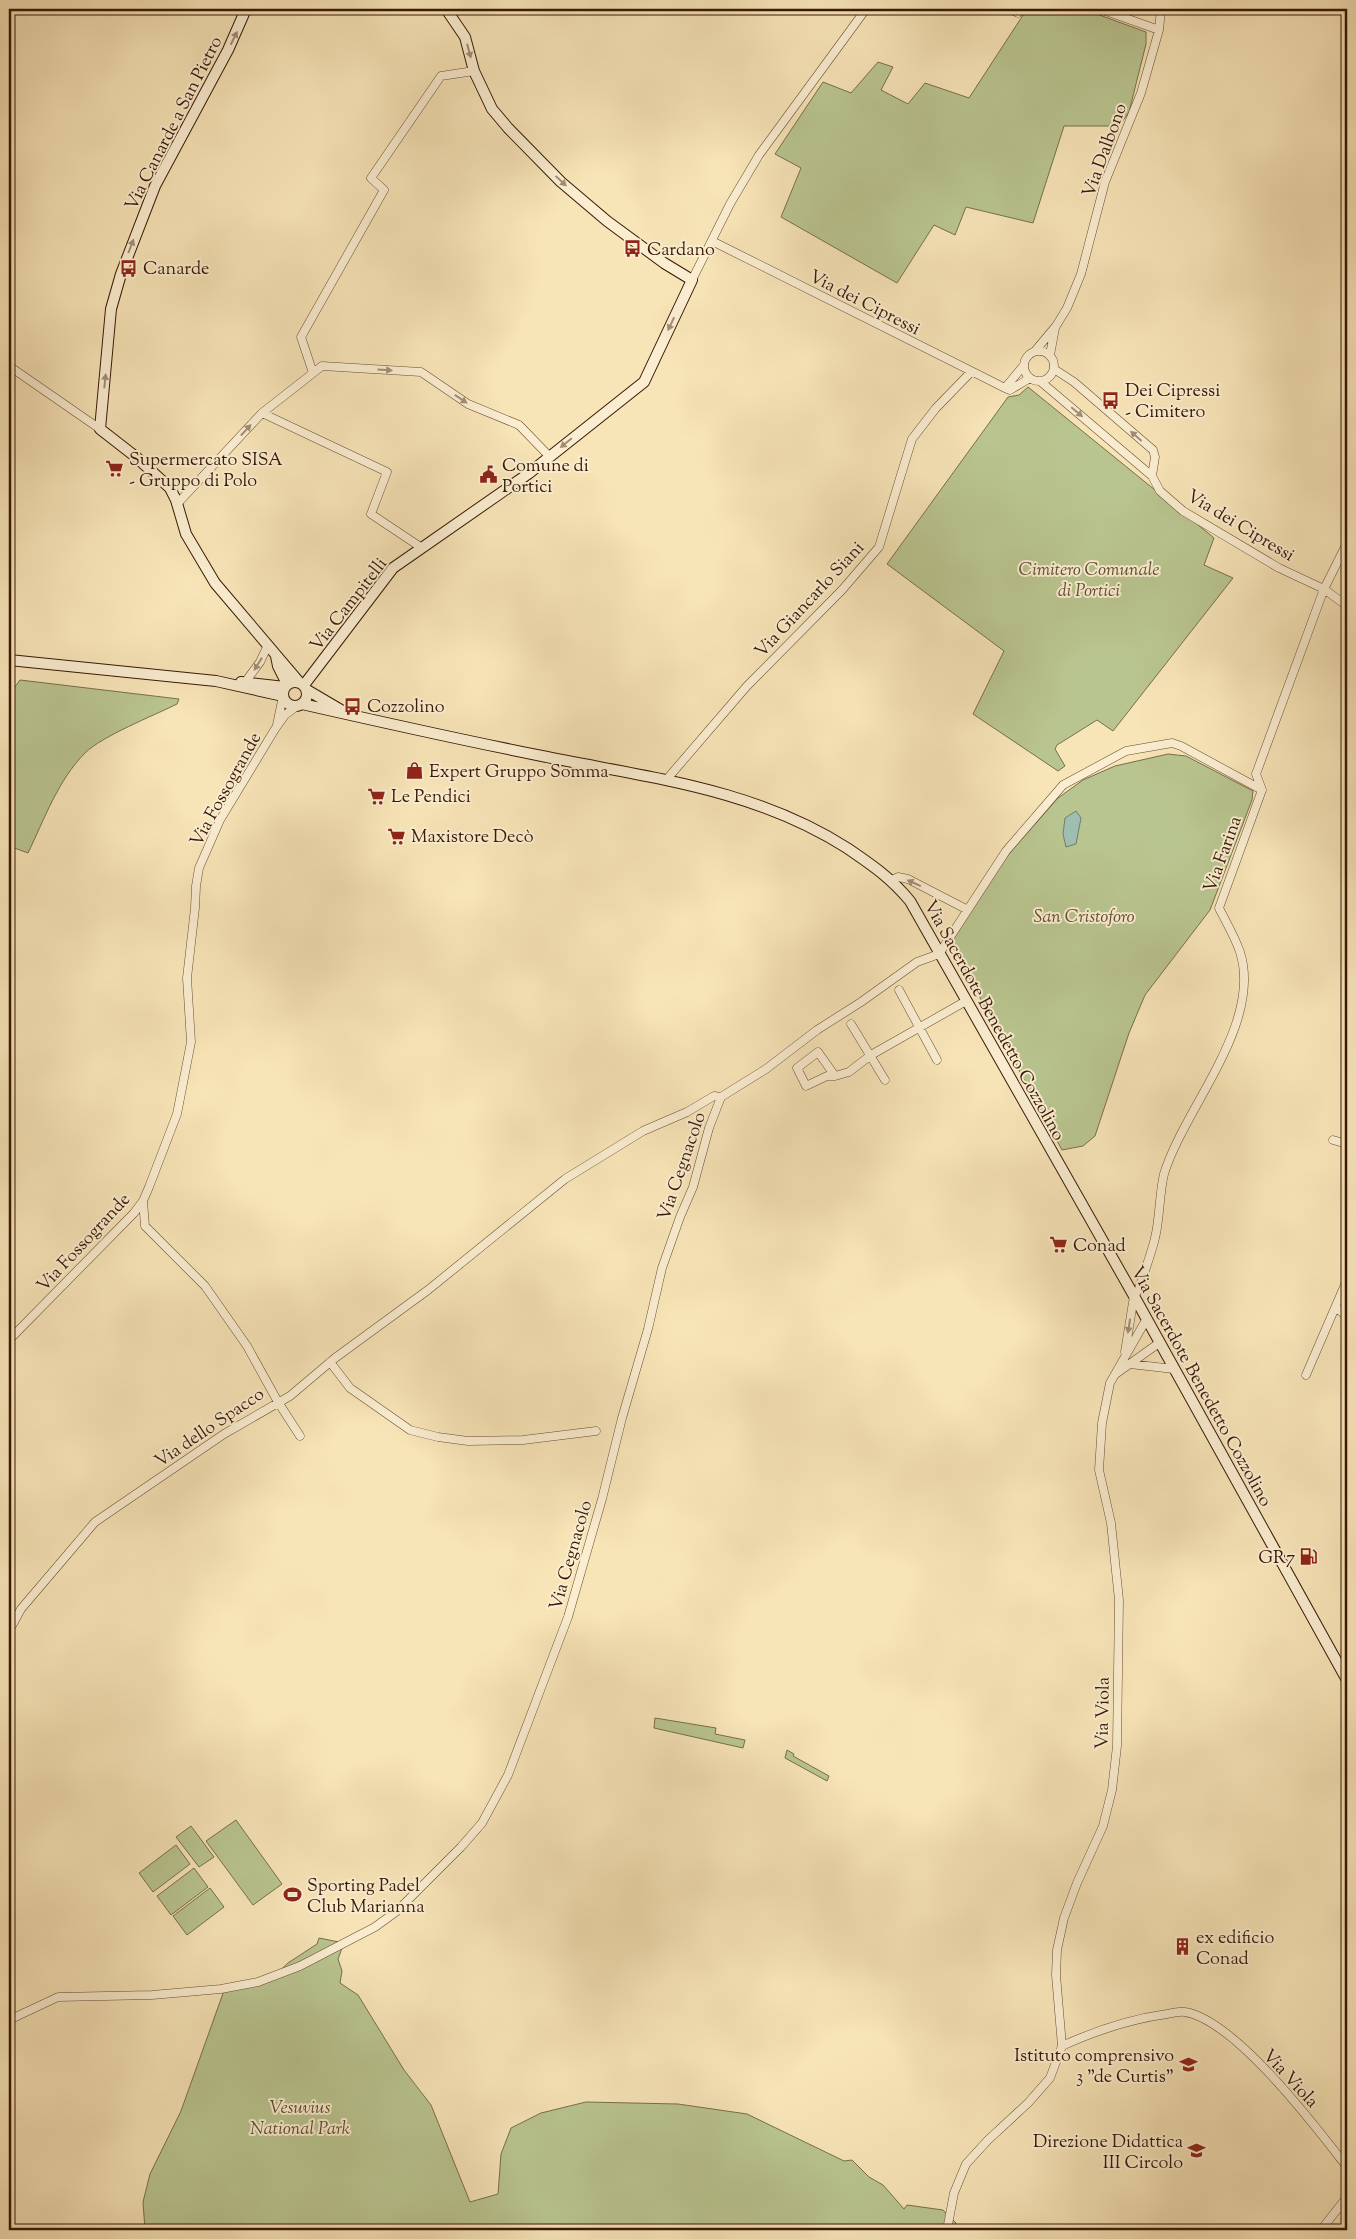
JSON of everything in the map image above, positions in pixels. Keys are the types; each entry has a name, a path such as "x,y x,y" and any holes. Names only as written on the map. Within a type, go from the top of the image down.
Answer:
{"street":[{"name":"Via Canarde a San Pietro","path":"100,430 109,349 111,309 121,274 155,186 228,50 246,9"},
{"path":"446,9 465,37 474,71 492,109 562,182 639,246 692,280 730,204 759,155 866,9"},
{"path":"1010,9 1018,13 1020,9"},
{"path":"1100,9 1158,30"},
{"name":"Via Dalbono","path":"1024,365 1028,356 1035,352 1068,308 1081,274 1105,182 1141,93 1162,9"},
{"path":"313,373 301,337 384,190 371,178 440,76 474,71"},
{"name":"Via dei Cipressi","path":"712,241 1005,388"},
{"name":"Via Campitelli","path":"303,686 393,568 550,457 644,382 692,280"},
{"name":"Via Dalbono","path":"1054,369 1050,355 1056,326"},
{"path":"1035,352 1042,351 1050,355"},
{"path":"1024,365 1030,378 1040,381 1049,377 1054,369 1074,382 1153,450 1156,457 1152,476"},
{"path":"1024,365 1005,388 1010,390 1030,378"},
{"path":"9,366 100,430 170,488 186,534 215,583 303,686 306,698 285,715 275,729"},
{"path":"177,504 262,413 322,366 421,372 468,404 519,425 550,457"},
{"name":"Via Giancarlo Siani","path":"667,779 747,686 842,590 879,547 912,439 936,408 971,372"},
{"name":"Via dei Cipressi","path":"1040,381 1152,476 1160,491 1183,511 1279,568 1324,589"},
{"path":"262,413 387,472 371,514 422,548"},
{"name":"Via Farina","path":"1134,1296 1139,1289 1155,1239 1164,1175 1189,1118 1217,1067 1239,1017 1243,995 1240,953 1219,908 1262,790 1256,774 1324,589 1347,543"},
{"path":"1324,589 1347,606"},
{"path":"246,681 260,662 268,645"},
{"path":"275,729 285,689 276,656"},
{"name":"Via Sacerdote Benedetto Cozzolino","path":"9,660 285,689 303,686 348,715"},
{"name":"Via Sacerdote Benedetto Cozzolino","path":"226,682 246,681 285,689"},
{"name":"Via Sacerdote Benedetto Cozzolino","path":"285,689 290,704 498,747 667,779 713,790 802,822 849,850 892,880 910,901 1134,1296 1158,1343 1347,1680"},
{"name":"Via Fossogrande","path":"10,1337 102,1248 143,1201 177,1114 191,1042 187,978 199,868 220,820 275,729"},
{"path":"939,954 966,909 1006,851 1063,785 1126,752 1172,743 1181,746 1262,790"},
{"path":"892,880 898,877 908,880 966,909"},
{"name":"Via Cegnacolo","path":"9,2020 58,1997 152,1995 221,1989 258,1982 300,1966 375,1927 397,1911 461,1847 482,1823 508,1775 568,1617 648,1329 662,1268 693,1187 709,1128 721,1097 766,1068 816,1030 861,1002 917,962 939,954"},
{"path":"899,990 938,1060"},
{"path":"836,1076 818,1052 797,1068 806,1086 827,1076 836,1076 849,1072 871,1055 966,1001"},
{"path":"851,1024 885,1080"},
{"name":"Via Cegnacolo","path":"278,1402 290,1396 330,1362 428,1290 565,1179 643,1131 687,1112 714,1096 721,1097"},
{"path":"1333,1140 1347,1144"},
{"name":"Via dello Spacco","path":"9,1631 21,1609 95,1522 224,1434 278,1402 251,1352 205,1286 144,1226 143,1201"},
{"path":"1306,1375 1347,1280"},
{"name":"Via Viola","path":"1124,1357 1134,1296"},
{"path":"1336,1307 1347,1317"},
{"name":"Via Viola","path":"947,2230 954,2193 966,2164 988,2140 1028,2103 1050,2078 1062,2046 1056,1974 1057,1950 1064,1918 1103,1826 1112,1790 1117,1746 1119,1600 1111,1523 1099,1470 1102,1423 1110,1383 1146,1320"},
{"path":"1116,1374 1158,1343"},
{"path":"330,1362 350,1388 410,1430 438,1437 468,1441 523,1440 596,1431"},
{"path":"1130,1364 1174,1369"},
{"path":"278,1402 300,1436"},
{"name":"Via Viola","path":"1062,2046 1083,2036 1142,2018 1184,2011 1204,2018 1221,2029 1288,2092 1347,2167"},
{"path":"1321,2230 1347,2198"}],"green space":[{"path":"1027,9 1083,9 1146,32 1146,44 1129,112 1119,126 1064,126 1033,223 966,207 955,235 934,225 897,283 781,217 801,168 775,154 823,82 851,93 878,62 893,67 881,90 908,104 925,83 969,98"},
{"name":"Cimitero Comunale di Portici","path":"1028,387 1214,538 1204,565 1233,578 1113,731 1097,720 1057,745 1055,749 1065,766 1058,771 973,714 1004,651 887,564 1008,397 1019,395"},
{"path":"20,680 179,699 177,704 115,733 85,753 59,788 28,853 9,846 9,695"},
{"name":"San Cristoforo","path":"1168,754 1186,756 1253,791 1252,800 1210,910 1145,995 1129,1033 1095,1136 1083,1146 1062,1150 950,942 1008,855 1058,798 1083,780 1115,766"},
{"path":"655,1718 716,1728 715,1734 745,1740 743,1748 654,1728"},
{"path":"787,1750 794,1754 793,1756 829,1776 827,1781 785,1758"},
{"path":"236,1820 282,1884 253,1905 206,1841"},
{"path":"191,1826 214,1857 199,1867 176,1837"},
{"path":"176,1845 190,1864 153,1892 139,1873"},
{"path":"194,1868 208,1887 171,1915 157,1896"},
{"path":"210,1888 224,1907 187,1935 173,1916"},
{"name":"Vesuvius National Park","path":"319,1938 344,1943 338,1959 342,1971 340,1983 358,1995 404,2070 431,2105 470,2202 498,2194 501,2154 511,2128 541,2113 586,2102 678,2104 747,2114 844,2161 852,2160 869,2177 883,2185 904,2209 907,2205 943,2210 956,2223 956,2230 145,2230 143,2202 150,2174 181,2111 226,1985 273,1977 288,1963 317,1944"}],"shaded area":[{"path":"1076,811 1081,818 1076,844 1066,847 1063,834 1065,818"}],"place":[{"name":"Cardano","path":"633,249"},
{"name":"Canarde","path":"129,268"},
{"name":"Dei Cipressi - Cimitero","path":"1111,400"},
{"name":"Supermercato SISA - Gruppo di Polo","path":"115,469"},
{"name":"Comune di Portici","path":"488,475"},
{"name":"Cozzolino","path":"353,706"},
{"name":"Expert Gruppo Somma","path":"415,771"},
{"name":"Le Pendici","path":"377,796"},
{"name":"Maxistore Decò","path":"397,836"},
{"name":"Conad","path":"1059,1245"},
{"name":"GR7","path":"1309,1557"},
{"name":"Sporting Padel Club Marianna","path":"293,1895"},
{"name":"ex edificio Conad","path":"1182,1947"},
{"name":"Istituto comprensivo 3 \"de Curtis\"","path":"1188,2065"},
{"name":"Direzione Didattica III Circolo","path":"1197,2151"}]}
